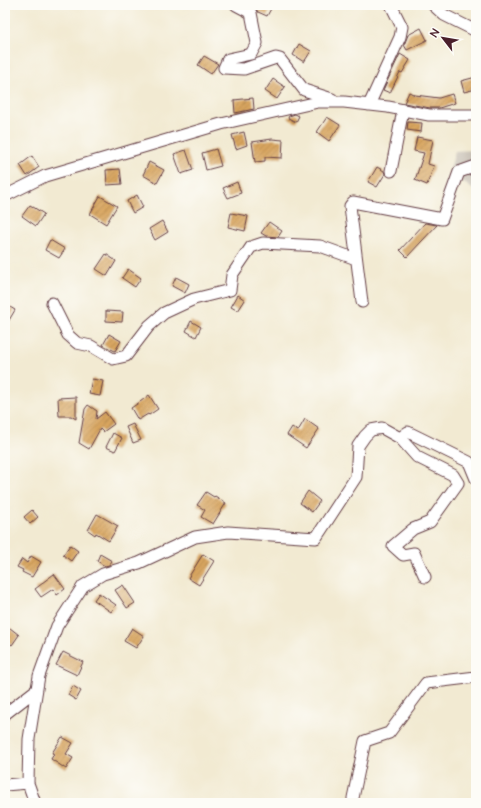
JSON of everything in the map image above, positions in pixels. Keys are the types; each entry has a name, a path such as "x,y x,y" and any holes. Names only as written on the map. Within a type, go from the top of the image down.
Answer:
{"street":[{"path":"236,5 251,13 257,43 251,54 228,59 224,68 244,69 276,58 280,59 304,90 344,102"},
{"path":"369,105 400,37 402,27 391,5"},
{"path":"433,5 444,15 476,31"},
{"path":"5,196 46,176 221,124 318,102 344,102 429,115 476,115"},
{"path":"391,171 403,110"},
{"path":"362,302 350,206 352,202 442,219 459,172 476,166"},
{"path":"52,303 68,335 77,343 91,346 113,359 126,356 149,326 164,313 194,299 230,290 232,275 251,247 263,243 320,246 356,259"},
{"path":"35,803 28,783 29,739 39,676 57,626 83,586 103,574 139,563 195,537 228,532 316,538 356,477 358,446 371,430 382,428 400,438 417,457 453,475 458,483 430,522 413,529 394,546 403,555 414,553 425,577"},
{"path":"400,438 408,432 469,462 476,479"},
{"path":"353,803 365,741 389,733 426,683 476,677"},
{"path":"5,714 36,690"},
{"path":"5,785 28,783"}],"shaded area":[{"path":"476,150 476,192 462,181 448,177 455,151"}],"building":[{"path":"251,5 273,5 267,16 258,12"},
{"path":"421,28 427,40 407,50 404,45 408,35"},
{"path":"299,44 311,51 304,62 293,55"},
{"path":"400,54 410,60 402,73 400,72 390,93 383,90"},
{"path":"204,56 218,64 211,74 198,65"},
{"path":"476,77 476,89 464,92 461,81"},
{"path":"273,79 285,87 277,99 265,91"},
{"path":"409,92 415,95 439,98 452,94 455,103 439,108 430,108 404,103"},
{"path":"253,98 254,109 235,113 234,100"},
{"path":"295,114 299,116 296,122 288,118 289,116"},
{"path":"327,117 340,125 329,141 317,132"},
{"path":"408,122 422,123 421,132 407,130"},
{"path":"244,132 247,145 236,149 232,135"},
{"path":"417,137 433,140 428,164 434,166 427,185 415,180 424,153 414,151"},
{"path":"272,139 283,140 282,158 265,157 265,161 255,162 252,142"},
{"path":"216,149 221,166 206,170 202,153"},
{"path":"186,150 193,170 181,174 174,154"},
{"path":"32,156 39,167 27,176 20,165"},
{"path":"149,162 164,170 157,183 143,175"},
{"path":"377,167 384,171 385,174 377,187 368,182"},
{"path":"120,169 122,184 107,185 106,170"},
{"path":"237,182 241,193 228,198 223,188"},
{"path":"137,195 143,207 133,213 127,201"},
{"path":"100,196 117,206 106,224 90,214"},
{"path":"30,205 44,214 36,226 22,216"},
{"path":"231,213 248,216 245,231 228,227"},
{"path":"162,221 168,232 155,240 149,229"},
{"path":"269,222 282,231 278,237 266,236 261,233"},
{"path":"425,223 437,225 407,257 400,250"},
{"path":"50,240 65,249 59,258 45,250"},
{"path":"106,254 116,261 107,276 96,269"},
{"path":"128,269 141,278 135,287 122,278"},
{"path":"176,277 189,284 185,293 172,286"},
{"path":"238,295 245,300 238,311 231,307"},
{"path":"5,304 15,310 5,327"},
{"path":"106,311 123,312 122,322 106,321"},
{"path":"191,321 201,327 196,337 186,331"},
{"path":"109,334 121,341 115,351 103,345"},
{"path":"92,379 103,381 100,396 89,394"},
{"path":"149,395 158,409 138,420 131,408"},
{"path":"76,397 76,419 71,416 59,416 58,398"},
{"path":"88,405 97,411 96,419 105,412 114,424 103,432 100,429 89,449 79,443 85,409"},
{"path":"305,419 319,429 306,448 287,435 292,427 298,431"},
{"path":"133,424 141,440 133,443 126,427"},
{"path":"113,433 122,438 115,451 106,447"},
{"path":"308,491 320,501 312,512 300,503"},
{"path":"206,492 226,503 213,524 201,517 205,510 197,505"},
{"path":"32,510 38,517 30,524 24,517"},
{"path":"97,514 118,526 109,541 88,530"},
{"path":"70,545 78,551 71,561 63,555"},
{"path":"100,554 112,561 109,565 105,566 97,561"},
{"path":"203,554 214,561 199,585 188,578"},
{"path":"31,556 41,562 32,577 22,572 23,570 17,567 22,559 27,563"},
{"path":"54,574 65,589 57,595 53,589 41,597 35,589"},
{"path":"123,585 135,603 127,608 115,590"},
{"path":"99,593 116,605 111,612 94,600"},
{"path":"5,624 19,635 12,645 5,640"},
{"path":"132,628 144,636 136,648 124,641"},
{"path":"63,652 83,662 77,675 56,665"},
{"path":"73,686 81,691 76,700 68,695"},
{"path":"62,737 73,743 66,754 73,758 66,769 51,759 54,754 52,753"}]}
